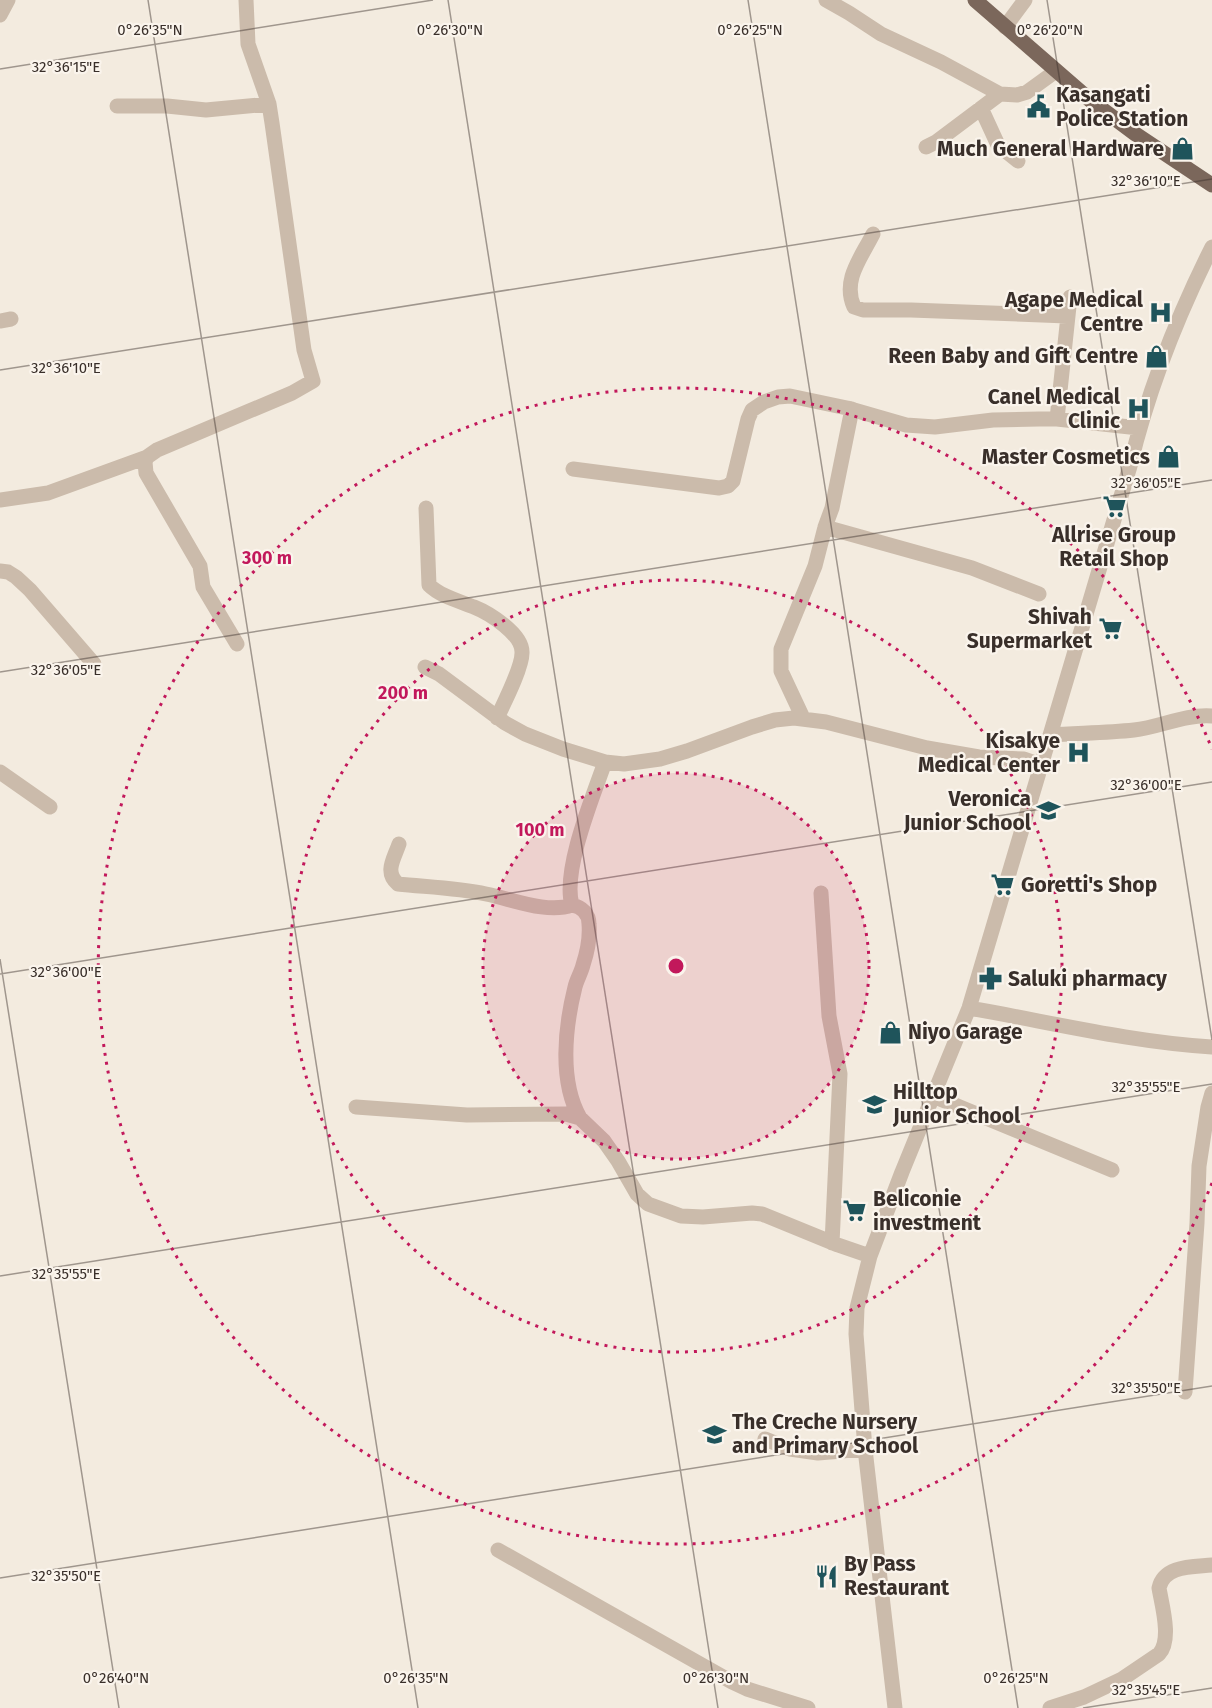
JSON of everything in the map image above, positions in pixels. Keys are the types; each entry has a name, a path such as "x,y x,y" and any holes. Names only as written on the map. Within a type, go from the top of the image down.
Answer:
{"main road":[{"path":"975,0 1090,100 1134,134 1212,185"}],"street":[{"path":"0,15 8,0"},
{"path":"0,500 48,493 147,457 157,450 291,393 313,381 304,350 269,104 248,44 246,0"},
{"path":"826,0 881,34 941,62 1000,94 1017,95 1027,92 1056,71"},
{"path":"1005,27 1025,0"},
{"path":"926,147 1000,94"},
{"path":"117,106 167,106 206,110 269,104"},
{"path":"981,108 998,145 1018,161"},
{"path":"873,234 851,275 850,299 854,307 864,310 1067,316"},
{"path":"895,1708 865,1449 856,1334 857,1308 870,1256 969,1008 1130,466 1139,428 1185,301 1212,247"},
{"path":"1057,419 1070,297"},
{"path":"573,469 719,488 728,486 733,481 752,410 764,402 790,396 852,409 906,425 936,427 993,420 1057,419 1139,428"},
{"path":"803,718 782,671 781,649 815,566 832,508 852,409"},
{"path":"147,457 146,473 200,566 203,587 237,644"},
{"path":"426,508 429,585 450,598 492,615 521,646 522,654 516,676 497,718"},
{"path":"825,527 972,568 1039,594"},
{"path":"0,571 8,572 16,577 30,590 94,664"},
{"path":"425,667 439,674 497,718 525,734 605,762 624,764 660,759 752,726 775,720 803,718 927,748 979,757 1024,759 1041,765"},
{"path":"1050,735 1136,730 1186,717 1212,716"},
{"path":"572,905 571,881 582,827 605,762"},
{"path":"0,772 50,807"},
{"path":"399,844 390,871 392,878 398,884 484,893 544,907 565,908 572,905 580,907 586,914 589,922 583,965 569,1019 567,1044 567,1068 573,1116"},
{"path":"821,893 828,1016 840,1074 832,1243"},
{"path":"969,1008 1135,1040 1212,1047"},
{"path":"556,1068 573,1116 604,1141 638,1194 648,1204 681,1216 762,1214 870,1256"},
{"path":"1185,1392 1199,1166 1212,1093"},
{"path":"933,1096 1112,1170"},
{"path":"356,1107 467,1115 573,1116"},
{"path":"765,1439 790,1449 818,1453 865,1449"},
{"path":"498,1550 732,1682 808,1708"},
{"path":"1050,1708 1084,1697 1122,1679 1159,1654 1166,1634 1159,1588 1161,1580 1174,1570 1212,1565"}],"place":[{"name":"Kasangati Police Station","path":"1038,107"},
{"name":"Much General Hardware","path":"1182,149"},
{"name":"Agape Medical Centre","path":"1161,312"},
{"name":"Reen Baby and Gift Centre","path":"1156,356"},
{"name":"Canel Medical Clinic","path":"1138,409"},
{"name":"Master Cosmetics","path":"1168,457"},
{"name":"Allrise Group Retail Shop","path":"1114,507"},
{"name":"Shivah Supermarket","path":"1110,629"},
{"name":"Kisakye Medical Center","path":"1078,753"},
{"name":"Veronica Junior School","path":"1049,811"},
{"name":"Goretti's Shop","path":"1003,885"},
{"name":"Saluki pharmacy","path":"990,979"},
{"name":"Niyo Garage","path":"890,1032"},
{"name":"Hilltop Junior School","path":"875,1104"},
{"name":"Beliconie investment","path":"855,1211"},
{"name":"The Creche Nursery and Primary School","path":"714,1434"},
{"name":"By Pass Restaurant","path":"826,1576"}]}
